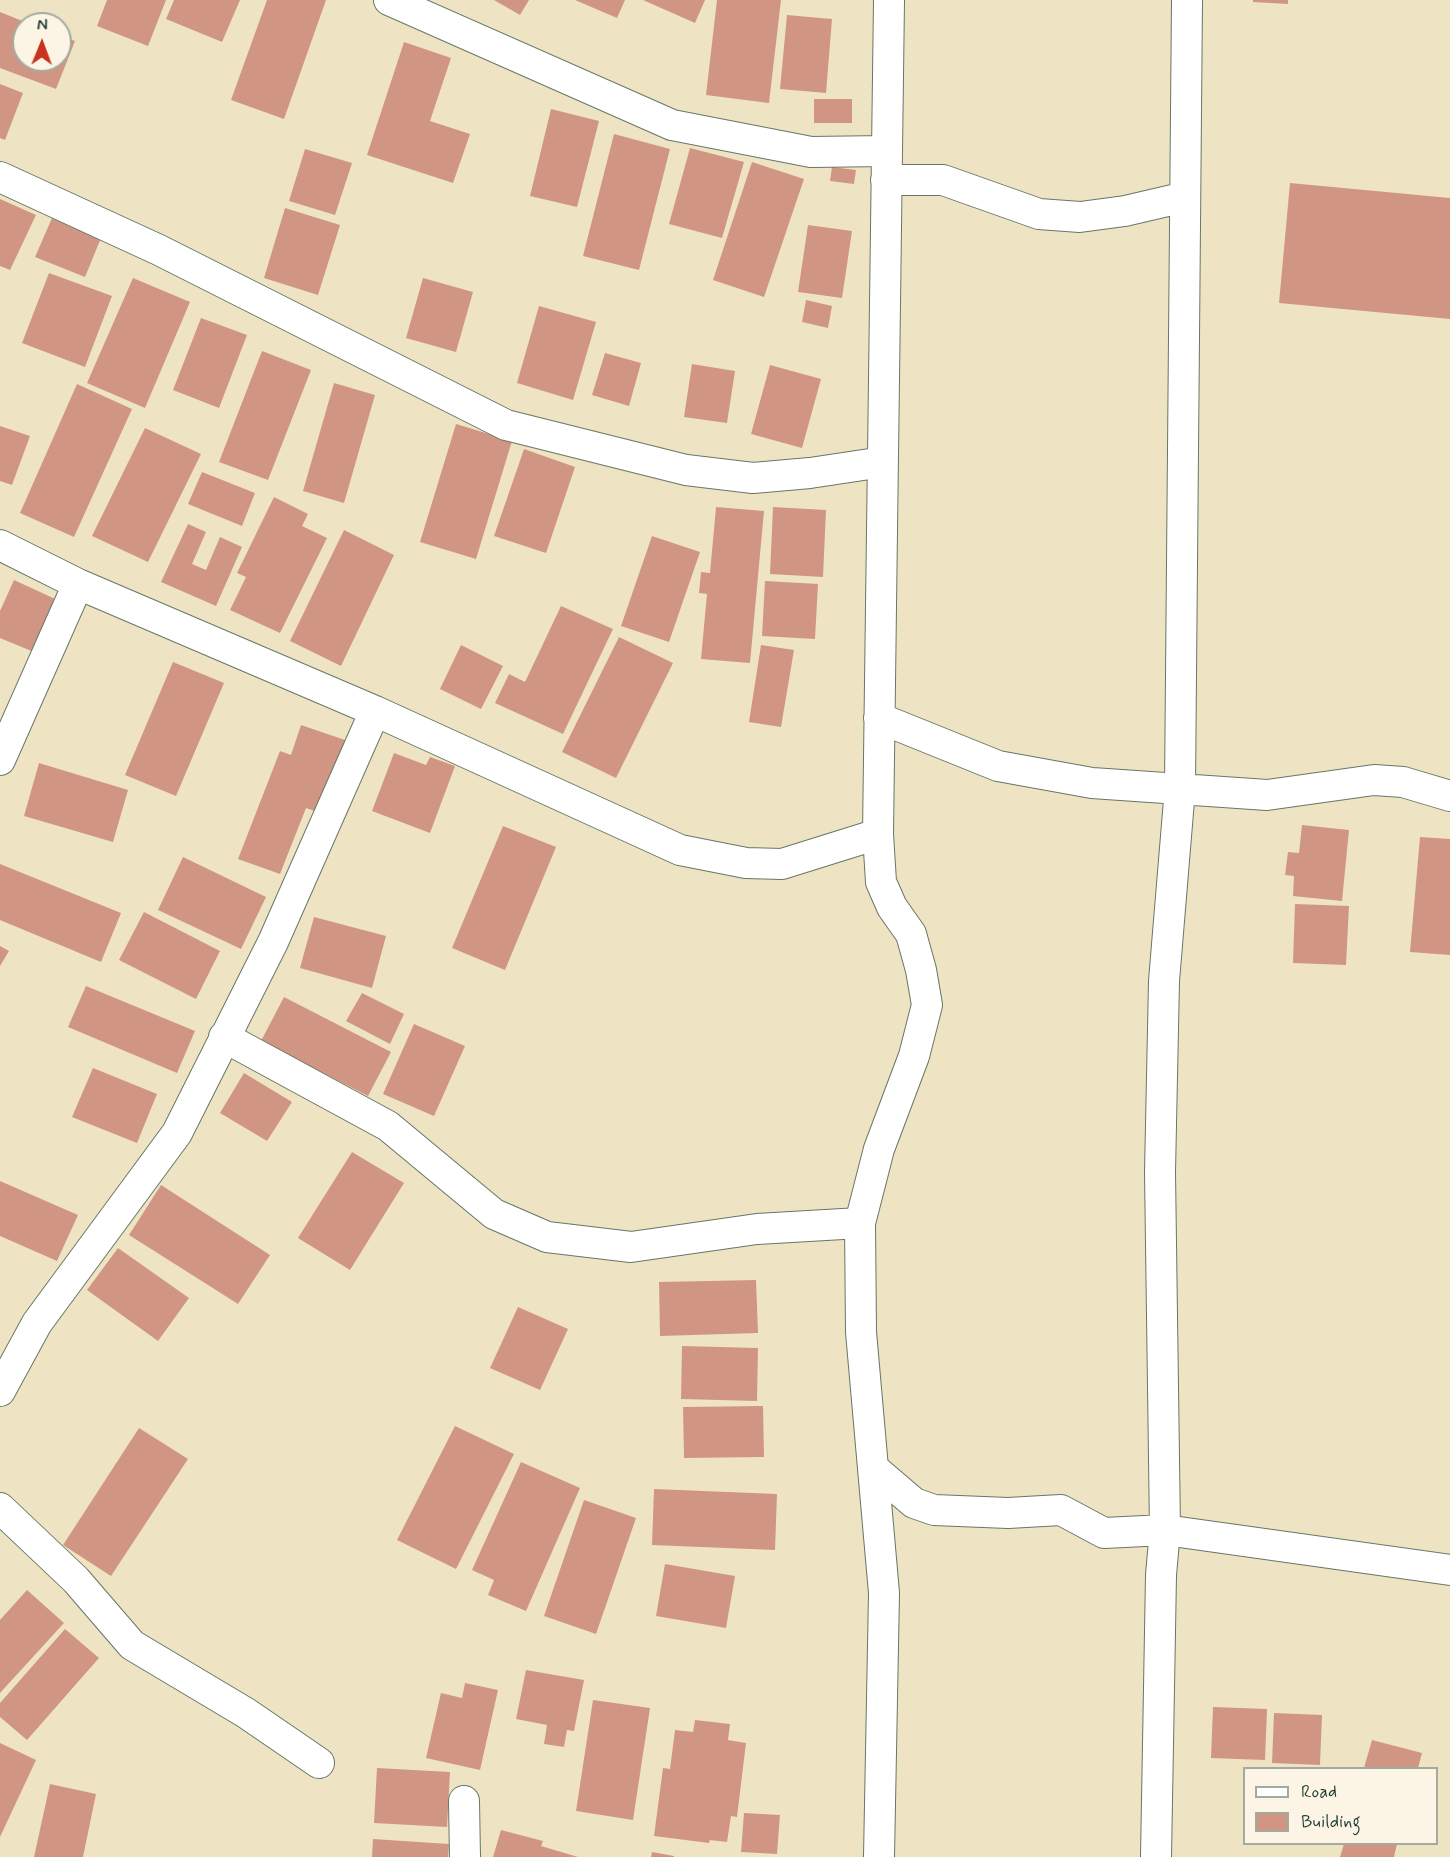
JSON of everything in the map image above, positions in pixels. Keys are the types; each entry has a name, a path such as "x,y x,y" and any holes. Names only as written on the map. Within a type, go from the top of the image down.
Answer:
{"street":[{"path":"389,0 672,125 886,165 943,180 1039,214 1080,217 1125,211 1185,197"},
{"path":"879,1857 884,1593 861,1332 860,1223 879,1149 914,1056 927,1005 921,970 911,934 892,907 881,882 878,834 889,0"},
{"path":"1156,1857 1161,1575 1165,1530 1160,1172 1164,981 1180,788 1187,0"},
{"path":"0,177 159,250 506,424 686,470 753,478 810,473 883,462"},
{"path":"0,545 78,584 375,711 680,850 746,863 782,864 878,834"},
{"path":"0,760 78,584"},
{"path":"0,1391 37,1323 177,1132 273,942 375,711"},
{"path":"879,718 998,766 1092,783 1267,795 1374,780 1403,782 1450,796"},
{"path":"224,1037 388,1126 494,1214 548,1237 631,1247 757,1229 860,1223"},
{"path":"873,1468 914,1503 934,1510 1008,1513 1061,1510 1104,1533 1165,1530 1450,1570"},
{"path":"0,1508 76,1580 132,1645 246,1713 319,1763"},
{"path":"464,1801 465,1857"}],"building":[{"path":"107,0 166,0 148,46 97,26"},
{"path":"174,0 240,0 222,42 166,19"},
{"path":"267,0 326,0 284,119 231,100"},
{"path":"494,0 529,0 520,15"},
{"path":"575,0 625,0 617,18"},
{"path":"643,0 705,0 695,23"},
{"path":"717,0 781,0 769,103 706,95"},
{"path":"1253,0 1288,0 1288,4 1253,2"},
{"path":"0,12 12,17 12,72 63,72 56,89 0,68"},
{"path":"787,15 832,19 826,93 780,89"},
{"path":"404,42 451,58 430,121 470,134 453,183 367,155"},
{"path":"0,84 23,93 5,140 0,138"},
{"path":"814,99 852,99 852,123 814,123"},
{"path":"551,109 599,121 577,207 530,196"},
{"path":"614,134 670,149 639,270 583,256"},
{"path":"690,148 744,162 722,238 669,224"},
{"path":"305,149 352,163 335,215 289,201"},
{"path":"752,162 804,179 764,297 713,280"},
{"path":"832,167 856,170 854,184 830,181"},
{"path":"1290,183 1450,198 1450,319 1279,303"},
{"path":"0,199 36,215 10,270 0,266"},
{"path":"285,208 340,225 318,295 264,278"},
{"path":"52,218 101,238 85,277 35,257"},
{"path":"808,225 852,231 842,298 798,292"},
{"path":"49,273 112,296 85,367 22,343"},
{"path":"133,278 190,302 145,408 87,383"},
{"path":"423,278 473,292 456,352 406,338"},
{"path":"806,300 832,306 828,328 802,322"},
{"path":"539,306 596,322 573,400 517,383"},
{"path":"201,318 247,335 219,408 173,390"},
{"path":"262,351 311,370 268,480 219,462"},
{"path":"605,353 641,363 629,406 592,395"},
{"path":"692,364 735,371 727,423 684,417"},
{"path":"770,365 821,379 802,448 751,434"},
{"path":"334,383 375,395 344,503 303,491"},
{"path":"77,384 132,409 74,537 20,513"},
{"path":"456,424 512,441 476,559 420,542"},
{"path":"0,426 30,436 12,485 0,481"},
{"path":"145,428 201,454 148,562 92,536"},
{"path":"524,449 575,467 546,553 494,536"},
{"path":"202,472 255,493 242,526 188,504"},
{"path":"274,497 308,514 302,526 327,538 280,633 230,610 246,577 237,573"},
{"path":"716,507 764,511 750,663 701,659 707,594 699,593 701,572 710,573"},
{"path":"773,507 826,510 823,577 770,574"},
{"path":"188,524 206,532 192,564 206,570 220,537 242,547 216,606 161,582"},
{"path":"344,530 394,555 341,666 290,641"},
{"path":"652,536 700,552 669,642 621,626"},
{"path":"14,580 64,603 41,655 0,638 0,611"},
{"path":"765,581 818,584 815,639 762,636"},
{"path":"561,606 613,629 563,734 495,703 509,674 525,682"},
{"path":"619,637 673,663 616,778 562,752"},
{"path":"461,645 503,666 481,709 440,689"},
{"path":"761,645 794,650 781,727 749,722"},
{"path":"173,662 224,683 176,796 125,775"},
{"path":"301,725 345,740 321,813 306,808 280,874 238,859 280,751 291,755"},
{"path":"394,753 426,765 430,757 455,766 430,833 372,811"},
{"path":"39,763 128,790 113,842 24,816"},
{"path":"1302,825 1349,830 1342,901 1293,896 1294,876 1285,875 1288,852 1299,853"},
{"path":"503,826 556,847 505,970 452,948"},
{"path":"1420,837 1450,839 1450,955 1410,952"},
{"path":"183,857 266,897 241,949 158,910"},
{"path":"0,864 121,913 101,962 0,920"},
{"path":"1295,904 1349,906 1346,965 1293,963"},
{"path":"144,912 220,951 196,999 119,960"},
{"path":"314,917 386,936 372,988 300,968"},
{"path":"0,946 9,951 0,966"},
{"path":"86,986 195,1031 177,1073 68,1027"},
{"path":"362,993 404,1014 390,1044 346,1021"},
{"path":"284,997 391,1052 368,1096 261,1041"},
{"path":"414,1024 465,1046 434,1116 383,1094"},
{"path":"93,1068 157,1094 137,1143 72,1117"},
{"path":"244,1073 292,1102 267,1141 220,1113"},
{"path":"352,1152 404,1183 350,1270 298,1238"},
{"path":"0,1181 78,1215 57,1261 0,1236"},
{"path":"161,1185 270,1255 238,1304 129,1235"},
{"path":"118,1248 189,1298 158,1341 87,1290"},
{"path":"756,1280 758,1333 660,1336 659,1282"},
{"path":"518,1307 568,1329 540,1390 490,1368"},
{"path":"682,1346 758,1348 757,1401 681,1399"},
{"path":"763,1406 764,1457 684,1458 683,1407"},
{"path":"455,1426 514,1454 456,1569 397,1540"},
{"path":"139,1428 188,1459 111,1576 63,1545"},
{"path":"521,1462 580,1488 526,1611 488,1595 494,1580 472,1570"},
{"path":"654,1489 777,1494 775,1550 652,1545"},
{"path":"584,1500 636,1518 596,1634 544,1616"},
{"path":"665,1564 735,1576 726,1628 656,1616"},
{"path":"27,1590 64,1623 0,1693 0,1620"},
{"path":"65,1629 99,1658 27,1740 0,1717 0,1703"},
{"path":"526,1670 584,1680 574,1731 567,1730 564,1747 544,1744 547,1725 516,1719"},
{"path":"465,1683 498,1690 480,1770 426,1758 441,1693 462,1698"},
{"path":"593,1700 650,1708 633,1820 576,1811"},
{"path":"1213,1707 1267,1709 1265,1760 1211,1758"},
{"path":"1274,1713 1322,1715 1320,1765 1272,1763"},
{"path":"695,1720 730,1724 728,1740 746,1743 737,1817 731,1816 727,1842 710,1840 709,1843 654,1836 663,1768 670,1769 675,1730 693,1732"},
{"path":"1372,1740 1422,1753 1418,1767 1364,1767"},
{"path":"0,1743 36,1760 0,1837"},
{"path":"377,1768 450,1772 447,1827 374,1823"},
{"path":"50,1784 96,1794 83,1857 34,1857"},
{"path":"744,1813 780,1815 777,1854 741,1852"},
{"path":"501,1830 543,1841 541,1846 578,1857 493,1857"},
{"path":"373,1839 449,1844 448,1857 372,1857"},
{"path":"1344,1845 1397,1845 1394,1857 1340,1857"},
{"path":"652,1852 674,1856 674,1857 651,1857"}]}
